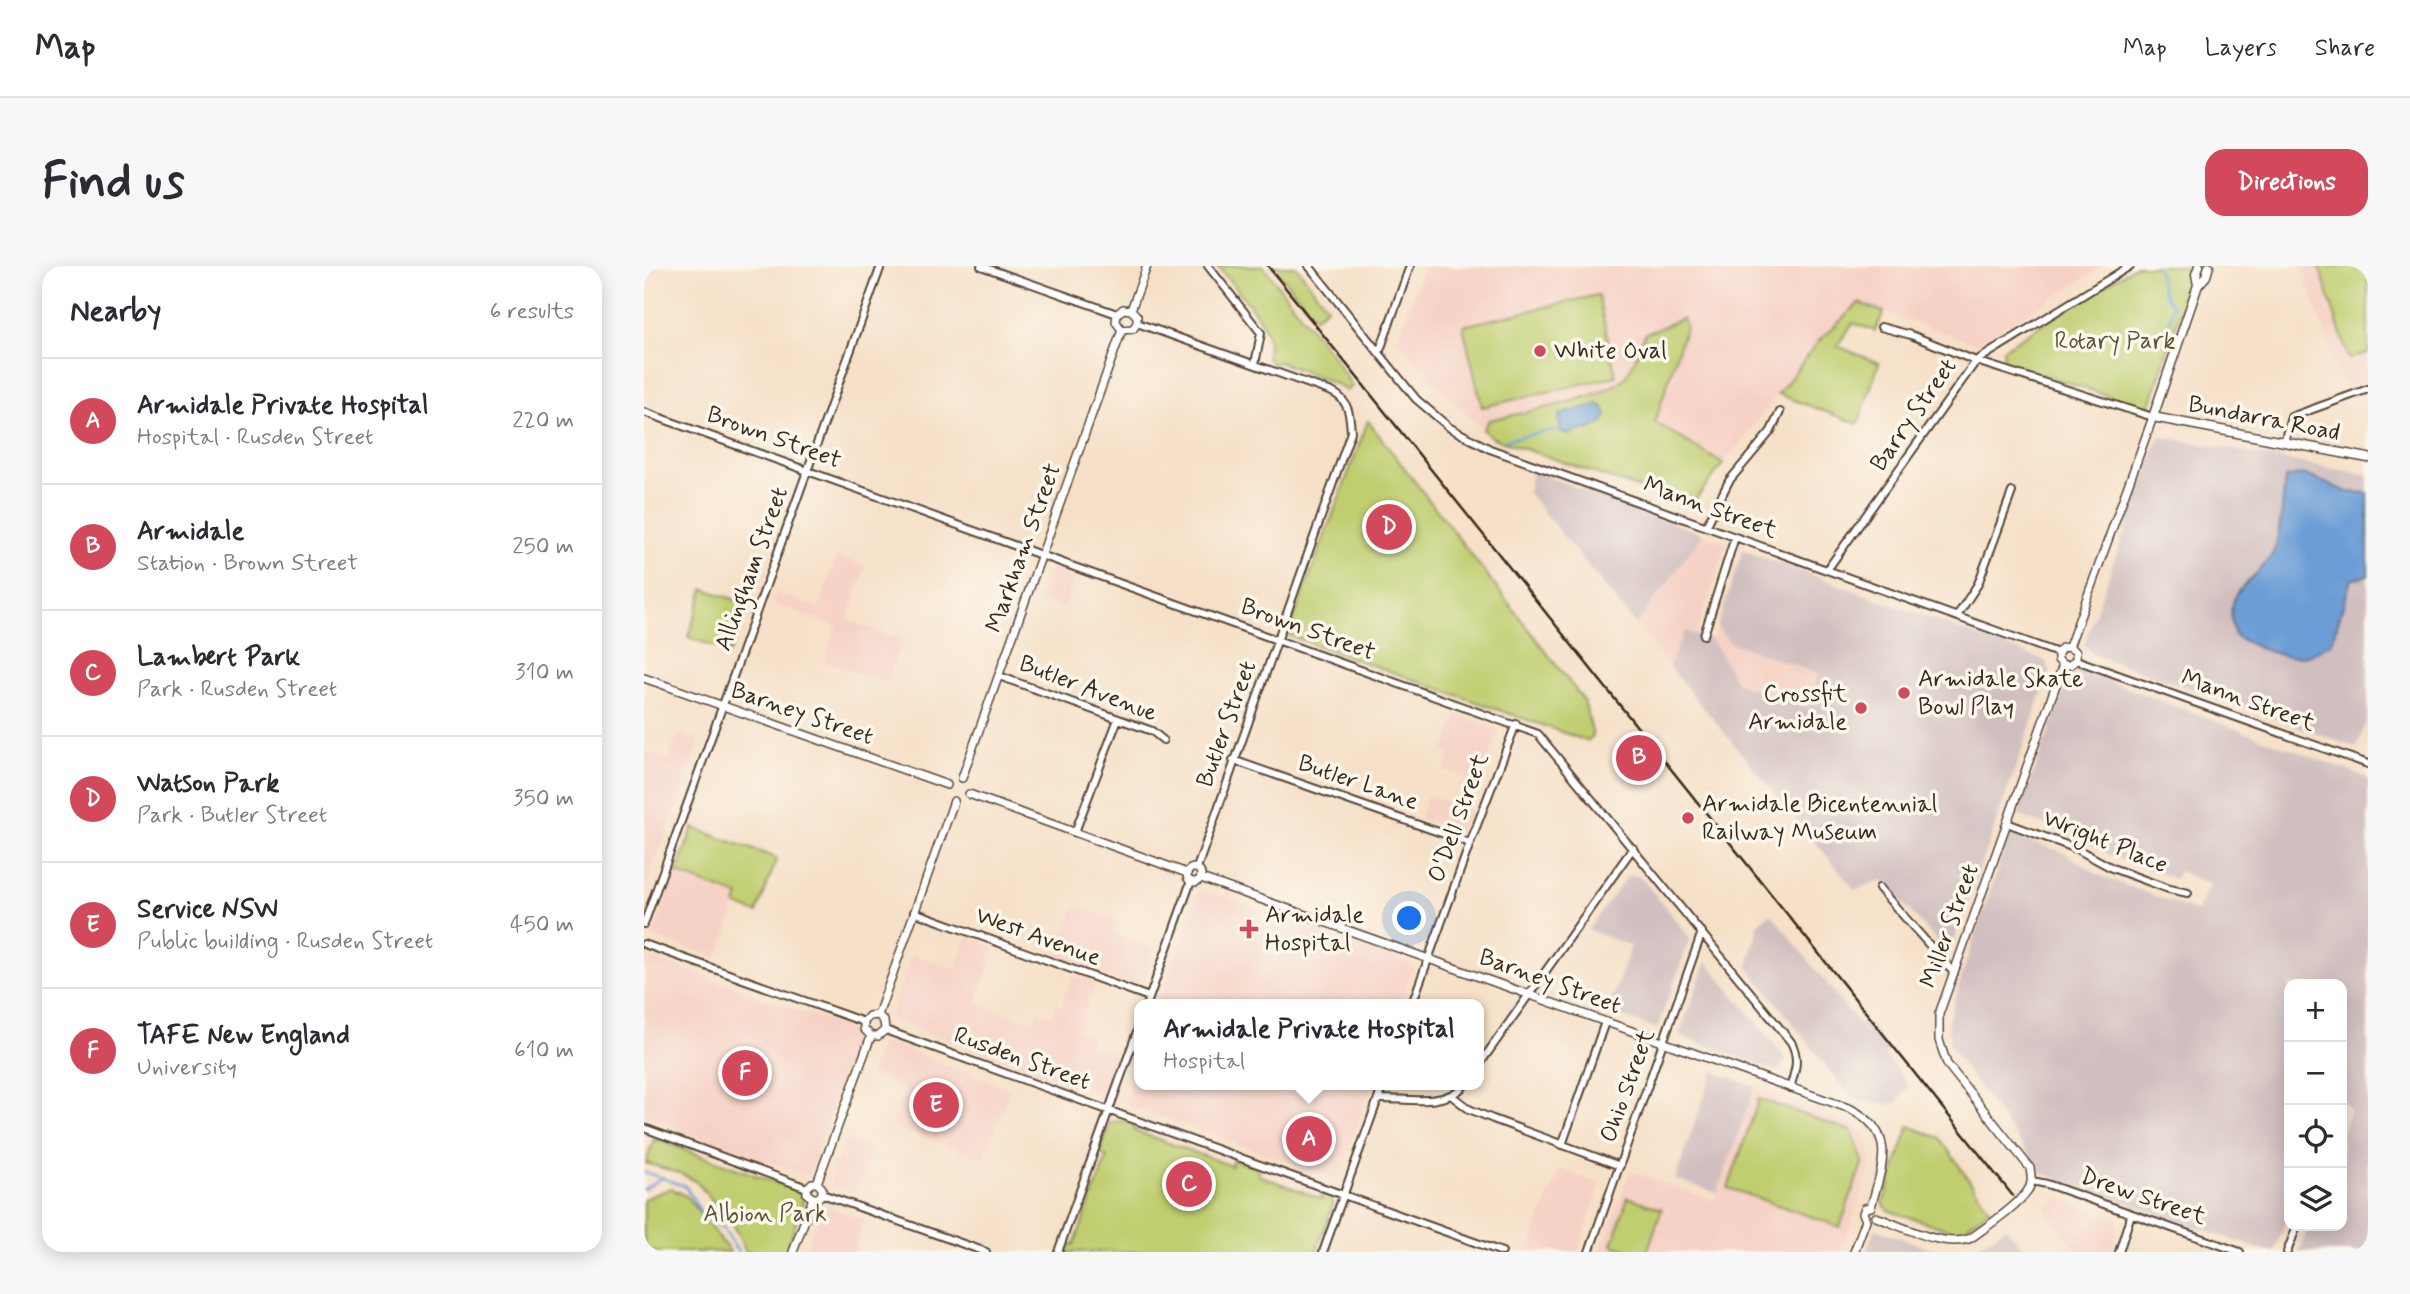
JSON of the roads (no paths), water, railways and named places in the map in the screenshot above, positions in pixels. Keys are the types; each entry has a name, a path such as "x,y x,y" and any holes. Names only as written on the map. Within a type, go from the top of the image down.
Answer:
{"main road":[{"path":"2198,285 2196,274 2199,266"},
{"path":"2153,417 2198,285 2206,276 2209,266"},
{"name":"Bundarra Road","path":"2153,417 2368,458"}],"street":[{"name":"Allingham Street","path":"644,924 881,266"},
{"path":"981,266 1117,314"},
{"path":"1131,310 1147,266"},
{"path":"1137,323 1255,364 1262,333 1208,266"},
{"name":"Mann Street","path":"1309,266 1416,399 1450,428 1468,439 2058,653"},
{"path":"1379,353 1410,266"},
{"name":"Barry Street","path":"1827,570 1976,361 2130,266"},
{"path":"1123,309 1131,310 1137,316 1137,323 1133,329 1122,330 1116,322 1117,314 1123,309"},
{"path":"1881,327 1911,335 1976,361 2153,417 2069,647"},
{"name":"Markham Street","path":"962,778 1122,330"},
{"name":"Butler Street","path":"1197,867 1351,432 1349,411 1341,397 1255,364"},
{"path":"2284,442 2291,417 2368,389"},
{"name":"Brown Street","path":"644,412 1538,734 1791,1042 1797,1053 1790,1088"},
{"path":"1706,527 1729,481 1770,431 1780,412"},
{"path":"1957,615 1978,584 2012,492"},
{"path":"1704,635 1735,537"},
{"path":"2069,647 2076,652 2076,660 2070,665 2063,665 2058,660 2058,653 2062,648 2069,647"},
{"name":"Mann Street","path":"2076,660 2368,764"},
{"name":"Miller Street","path":"2032,1181 2030,1168 1953,1073 1938,1040 1939,1014 2063,665"},
{"name":"Butler Avenue","path":"999,676 1152,731 1163,740"},
{"name":"Barney Street","path":"644,678 947,785"},
{"path":"1075,832 1118,719"},
{"name":"O'Dell Street","path":"1414,999 1509,736 1516,724"},
{"name":"Butler Lane","path":"1233,760 1470,843"},
{"path":"962,778 969,785 969,794 963,800 954,801 947,794 947,785 953,779 962,778"},
{"path":"969,794 1187,873 1191,881 1149,999"},
{"path":"877,1015 954,801"},
{"name":"Wright Place","path":"2007,823 2077,849 2112,868 2169,889 2188,893"},
{"path":"1484,1058 1633,848"},
{"path":"1187,873 1190,868 1197,867 1202,873 1201,878 1195,882 1191,881"},
{"name":"Barney Street","path":"1201,878 1852,1109 1869,1118 1879,1132 1884,1153 1871,1207"},
{"path":"1879,887 1954,973"},
{"name":"West Avenue","path":"914,912 1143,999"},
{"name":"Ohio Street","path":"1589,1252 1702,932"},
{"path":"644,944 864,1022"},
{"path":"877,1015 884,1021 885,1030 878,1036 871,1036 864,1029 864,1022 869,1016 877,1015"},
{"path":"1562,1144 1605,1022"},
{"name":"Rusden Street","path":"885,1030 1502,1252"},
{"path":"817,1183 871,1036"},
{"path":"1058,1252 1134,1040"},
{"path":"1323,1252 1381,1090"},
{"path":"1378,1099 1440,1100 1459,1090"},
{"path":"1452,1096 1469,1109 1620,1166"},
{"path":"644,1128 807,1188"},
{"path":"1876,1217 1943,1241 1962,1242 1971,1238 2020,1199 2028,1191 2032,1181"},
{"name":"Drew Street","path":"2032,1181 2240,1252"},
{"path":"811,1183 817,1183 822,1188 822,1194 813,1198 807,1194 807,1188 811,1183"},
{"path":"822,1194 986,1252"},
{"path":"793,1252 813,1198"},
{"path":"1854,1252 1866,1220 1863,1213 1866,1208 1871,1207 1876,1211 1876,1217"},
{"path":"2119,1252 2132,1214"},
{"path":"1866,1220 1876,1217"},
{"path":"2287,1252 2295,1231"}],"water":[{"path":"1598,404 1607,415 1603,422 1589,430 1568,435 1560,431 1559,415"},
{"path":"2303,474 2348,492 2368,493 2368,575 2351,580 2332,642 2311,654 2289,656 2261,648 2235,636 2231,610 2237,593 2274,552 2285,478"}],"waterway":[{"path":"2157,266 2163,291 2173,306 2169,325"},
{"path":"1506,440 1560,431"},
{"path":"644,1172 685,1186 701,1213 723,1228 738,1252"},
{"path":"644,1189 663,1177"}],"railway":[{"path":"1268,266 2013,1196"}],"place":[{"name":"White Oval","path":"1540,351"},
{"name":"Watson Park","path":"1389,527"},
{"name":"Armidale Skate Bowl Play","path":"1904,693"},
{"name":"Crossfit Armidale","path":"1861,708"},
{"name":"Armidale","path":"1639,758"},
{"name":"Armidale Bicentennial Railway Museum","path":"1688,818"},
{"name":"Armidale Hospital","path":"1249,929"},
{"name":"TAFE New England","path":"745,1073"},
{"name":"Service NSW","path":"936,1105"},
{"name":"Armidale Private Hospital","path":"1309,1139"},
{"name":"Lambert Park","path":"1189,1184"}],"park label":[{"name":"Rotary Park","path":"2115,341"},
{"name":"Albion Park","path":"765,1214"}]}
